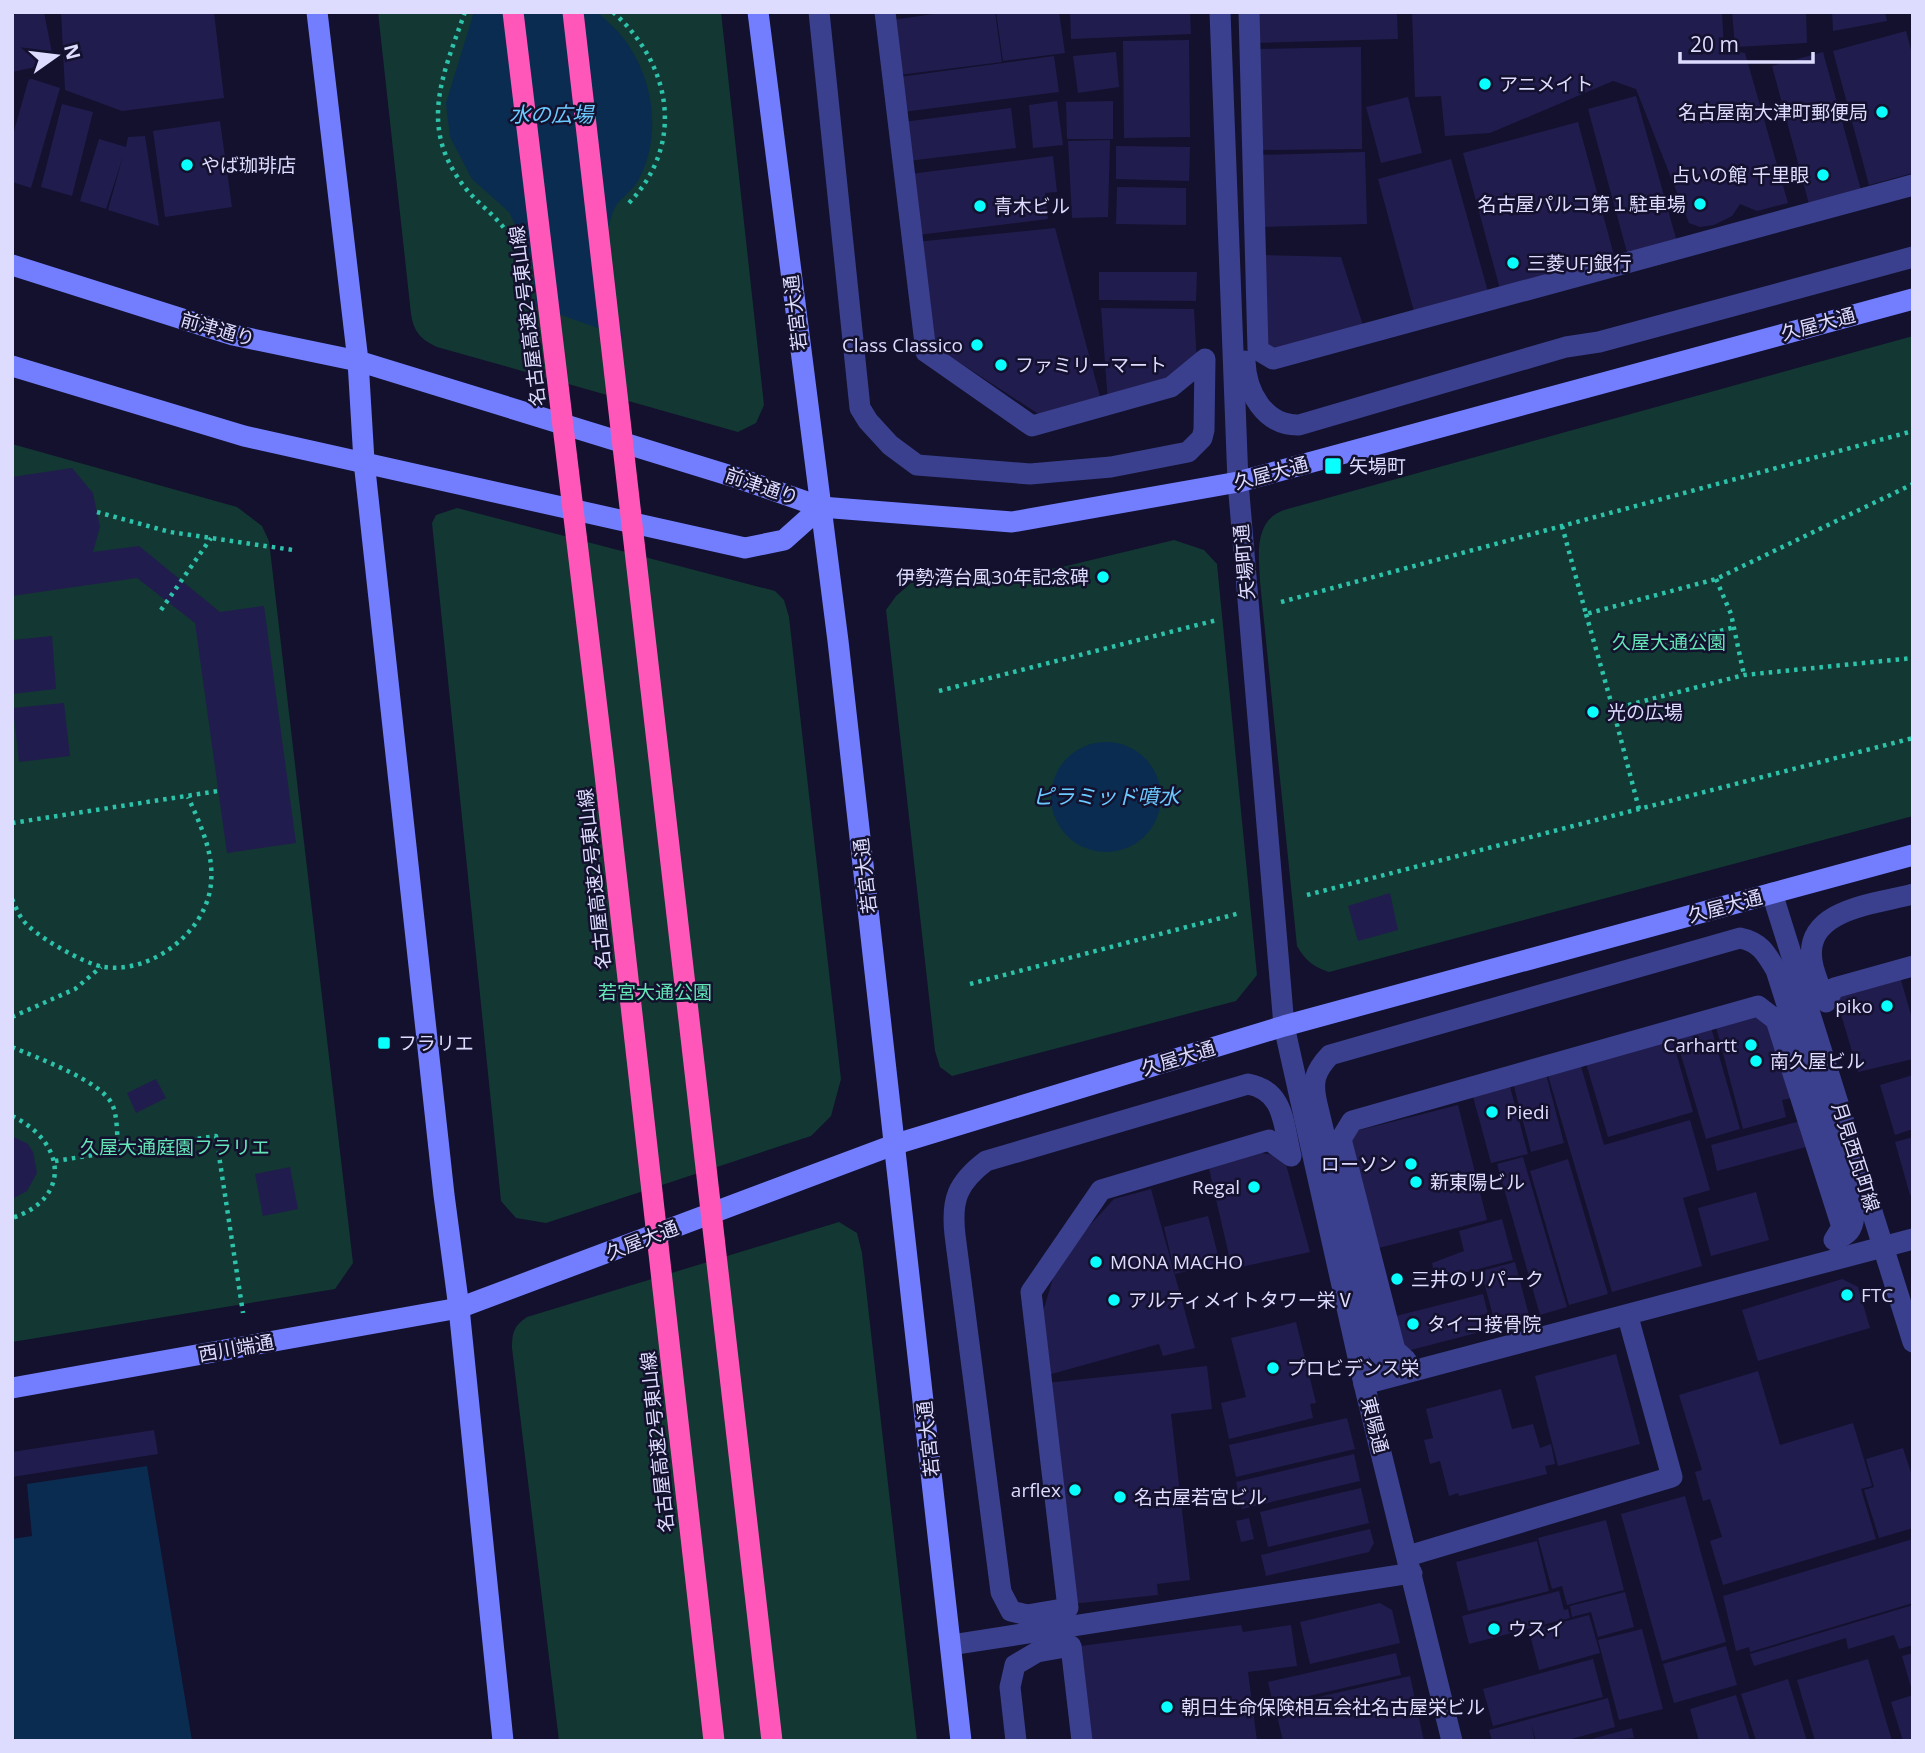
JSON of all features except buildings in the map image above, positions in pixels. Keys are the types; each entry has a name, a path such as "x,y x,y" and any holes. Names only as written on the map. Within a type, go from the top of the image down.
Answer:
{"highway":[{"name":"名古屋高速2号東山線","path":"513,12 604,766 714,1741"},
{"path":"573,12 772,1741"}],"street":[{"path":"317,12 358,361 363,461 459,1308 503,1741"},
{"name":"若宮大通","path":"758,12 821,507 896,1144 961,1741"},
{"path":"818,12 860,408 868,421 890,445 917,465 1053,472 1111,467 1188,452 1202,438 1204,430 1205,359 1171,387 1032,426 926,352 885,12"},
{"name":"矢場町通","path":"1220,12 1238,482 1284,1026"},
{"path":"1234,12 1246,381 1268,414 1287,425 1314,421 1566,347 1600,342 1913,257"},
{"path":"1249,12 1258,350 1273,359 1913,185"},
{"name":"前津通り","path":"12,265 233,335 358,361 741,479 821,507 785,540 745,548 213,428 12,366"},
{"name":"久屋大通","path":"821,507 1012,522 1238,482 1913,299"},
{"name":"久屋大通","path":"459,1308 896,1144 1284,1026 1913,855"},
{"name":"月見西瓦町線","path":"1772,893 1913,1342"},
{"path":"1913,894 1833,915 1822,925 1812,948 1812,962 1826,1002 1833,988 1913,967"},
{"path":"1740,938 1751,940 1764,949 1776,970 1854,1215 1853,1226 1847,1235 1834,1240 1842,1227 1776,1020 1758,1006 1352,1121 1341,1139 1395,1350 1406,1360 1383,1359 1376,1349 1313,1088 1314,1077 1330,1055 1740,938"},
{"name":"東陽通","path":"1284,1026 1364,1384 1452,1741"},
{"path":"1248,1084 1268,1090 1276,1098 1291,1156 1269,1140 1101,1191 1031,1292 1068,1608 1027,1615 1011,1611 1001,1592 955,1235 954,1200 961,1188 972,1172 986,1161 1248,1084"},
{"path":"1364,1384 1628,1317 1913,1239"},
{"name":"西川端通","path":"12,1388 459,1308"},
{"path":"951,1645 1410,1564 1672,1477 1628,1317"},
{"path":"1016,1741 1010,1687 1015,1665 1037,1652 1071,1646 1082,1741"}],"path":[{"path":"465,12 446,60 436,100 439,136 450,165 468,191 506,231"},
{"path":"613,12 647,51 661,86 667,122 658,160 637,194 623,209"},
{"path":"1272,605 1913,431"},
{"path":"1586,614 1716,579 1913,484"},
{"path":"97,512 170,532 293,550"},
{"path":"1562,526 1639,809"},
{"path":"161,610 211,538"},
{"path":"1716,579 1735,627 1744,675"},
{"path":"939,691 1222,618"},
{"path":"1646,650 1735,627"},
{"path":"1612,709 1744,675 1913,658"},
{"path":"1302,897 1913,738"},
{"path":"12,823 218,791"},
{"path":"12,900 23,920 53,944 101,967 123,967 147,961 172,946 197,923 211,885 210,856 188,797"},
{"path":"970,984 1250,910"},
{"path":"12,1017 75,989 101,967"},
{"path":"12,1047 81,1079 104,1095 113,1105 118,1153"},
{"path":"12,1116 31,1125 46,1139 55,1161 52,1186 39,1207 12,1218"},
{"path":"55,1161 216,1136 243,1314"}],"green space":[{"path":"378,12 721,12 764,405 756,423 738,432 437,347 419,334 411,314"},
{"name":"久屋大通公園","path":"1913,336 1913,816 1329,972 1306,959 1297,946 1260,582 1260,540 1267,522 1284,510"},
{"name":"久屋大通庭園フラリエ","path":"12,444 237,507 262,526 269,541 353,1263 335,1289 12,1342"},
{"name":"若宮大通公園","path":"457,508 775,591 784,600 789,617 841,1079 831,1116 811,1136 546,1223 516,1218 501,1201 432,523 436,515"},
{"path":"1174,540 1204,550 1217,564 1257,975 1236,1001 952,1076 940,1067 935,1051 886,610 896,596 911,583 1058,568"},
{"path":"839,1222 857,1233 862,1253 917,1741 559,1741 512,1348 515,1330 527,1317"}],"water":[{"name":"水の広場","path":"474,12 598,12 624,39 642,71 651,107 651,144 639,179 613,211 604,253 607,278 623,337 536,306 532,261 509,212 472,179 450,137 446,103"},
{"name":"ピラミッド噴水","path":"1106,742 1127,746 1145,758 1157,776 1161,797 1157,818 1145,836 1127,848 1106,852 1085,848 1067,836 1055,818 1051,797 1055,776 1067,758 1085,746"},
{"path":"147,1466 192,1741 15,1741 12,1723 12,1539 32,1536 27,1484"}],"place":[{"name":"アニメイト","path":"1485,84"},
{"name":"名古屋南大津町郵便局","path":"1882,112"},
{"name":"やば珈琲店","path":"187,165"},
{"name":"占いの館 千里眼","path":"1823,175"},
{"name":"名古屋パルコ第１駐車場","path":"1700,204"},
{"name":"青木ビル","path":"980,206"},
{"name":"三菱UFJ銀行","path":"1513,263"},
{"name":"Class Classico","path":"977,345"},
{"name":"ファミリーマート","path":"1001,365"},
{"name":"矢場町","path":"1333,466"},
{"name":"伊勢湾台風30年記念碑","path":"1103,577"},
{"name":"光の広場","path":"1593,712"},
{"name":"piko","path":"1887,1006"},
{"name":"フラリエ","path":"384,1043"},
{"name":"Carhartt","path":"1751,1045"},
{"name":"南久屋ビル","path":"1756,1061"},
{"name":"Piedi","path":"1492,1112"},
{"name":"ローソン","path":"1411,1164"},
{"name":"新東陽ビル","path":"1416,1182"},
{"name":"Regal","path":"1254,1187"},
{"name":"MONA MACHO","path":"1096,1262"},
{"name":"三井のリパーク","path":"1397,1279"},
{"name":"FTC","path":"1847,1295"},
{"name":"アルティメイトタワー栄Ⅴ","path":"1114,1300"},
{"name":"タイコ接骨院","path":"1413,1324"},
{"name":"プロビデンス栄","path":"1273,1368"},
{"name":"arflex","path":"1075,1490"},
{"name":"名古屋若宮ビル","path":"1120,1497"},
{"name":"ウスイ","path":"1494,1629"},
{"name":"朝日生命保険相互会社名古屋栄ビル","path":"1167,1707"}]}
